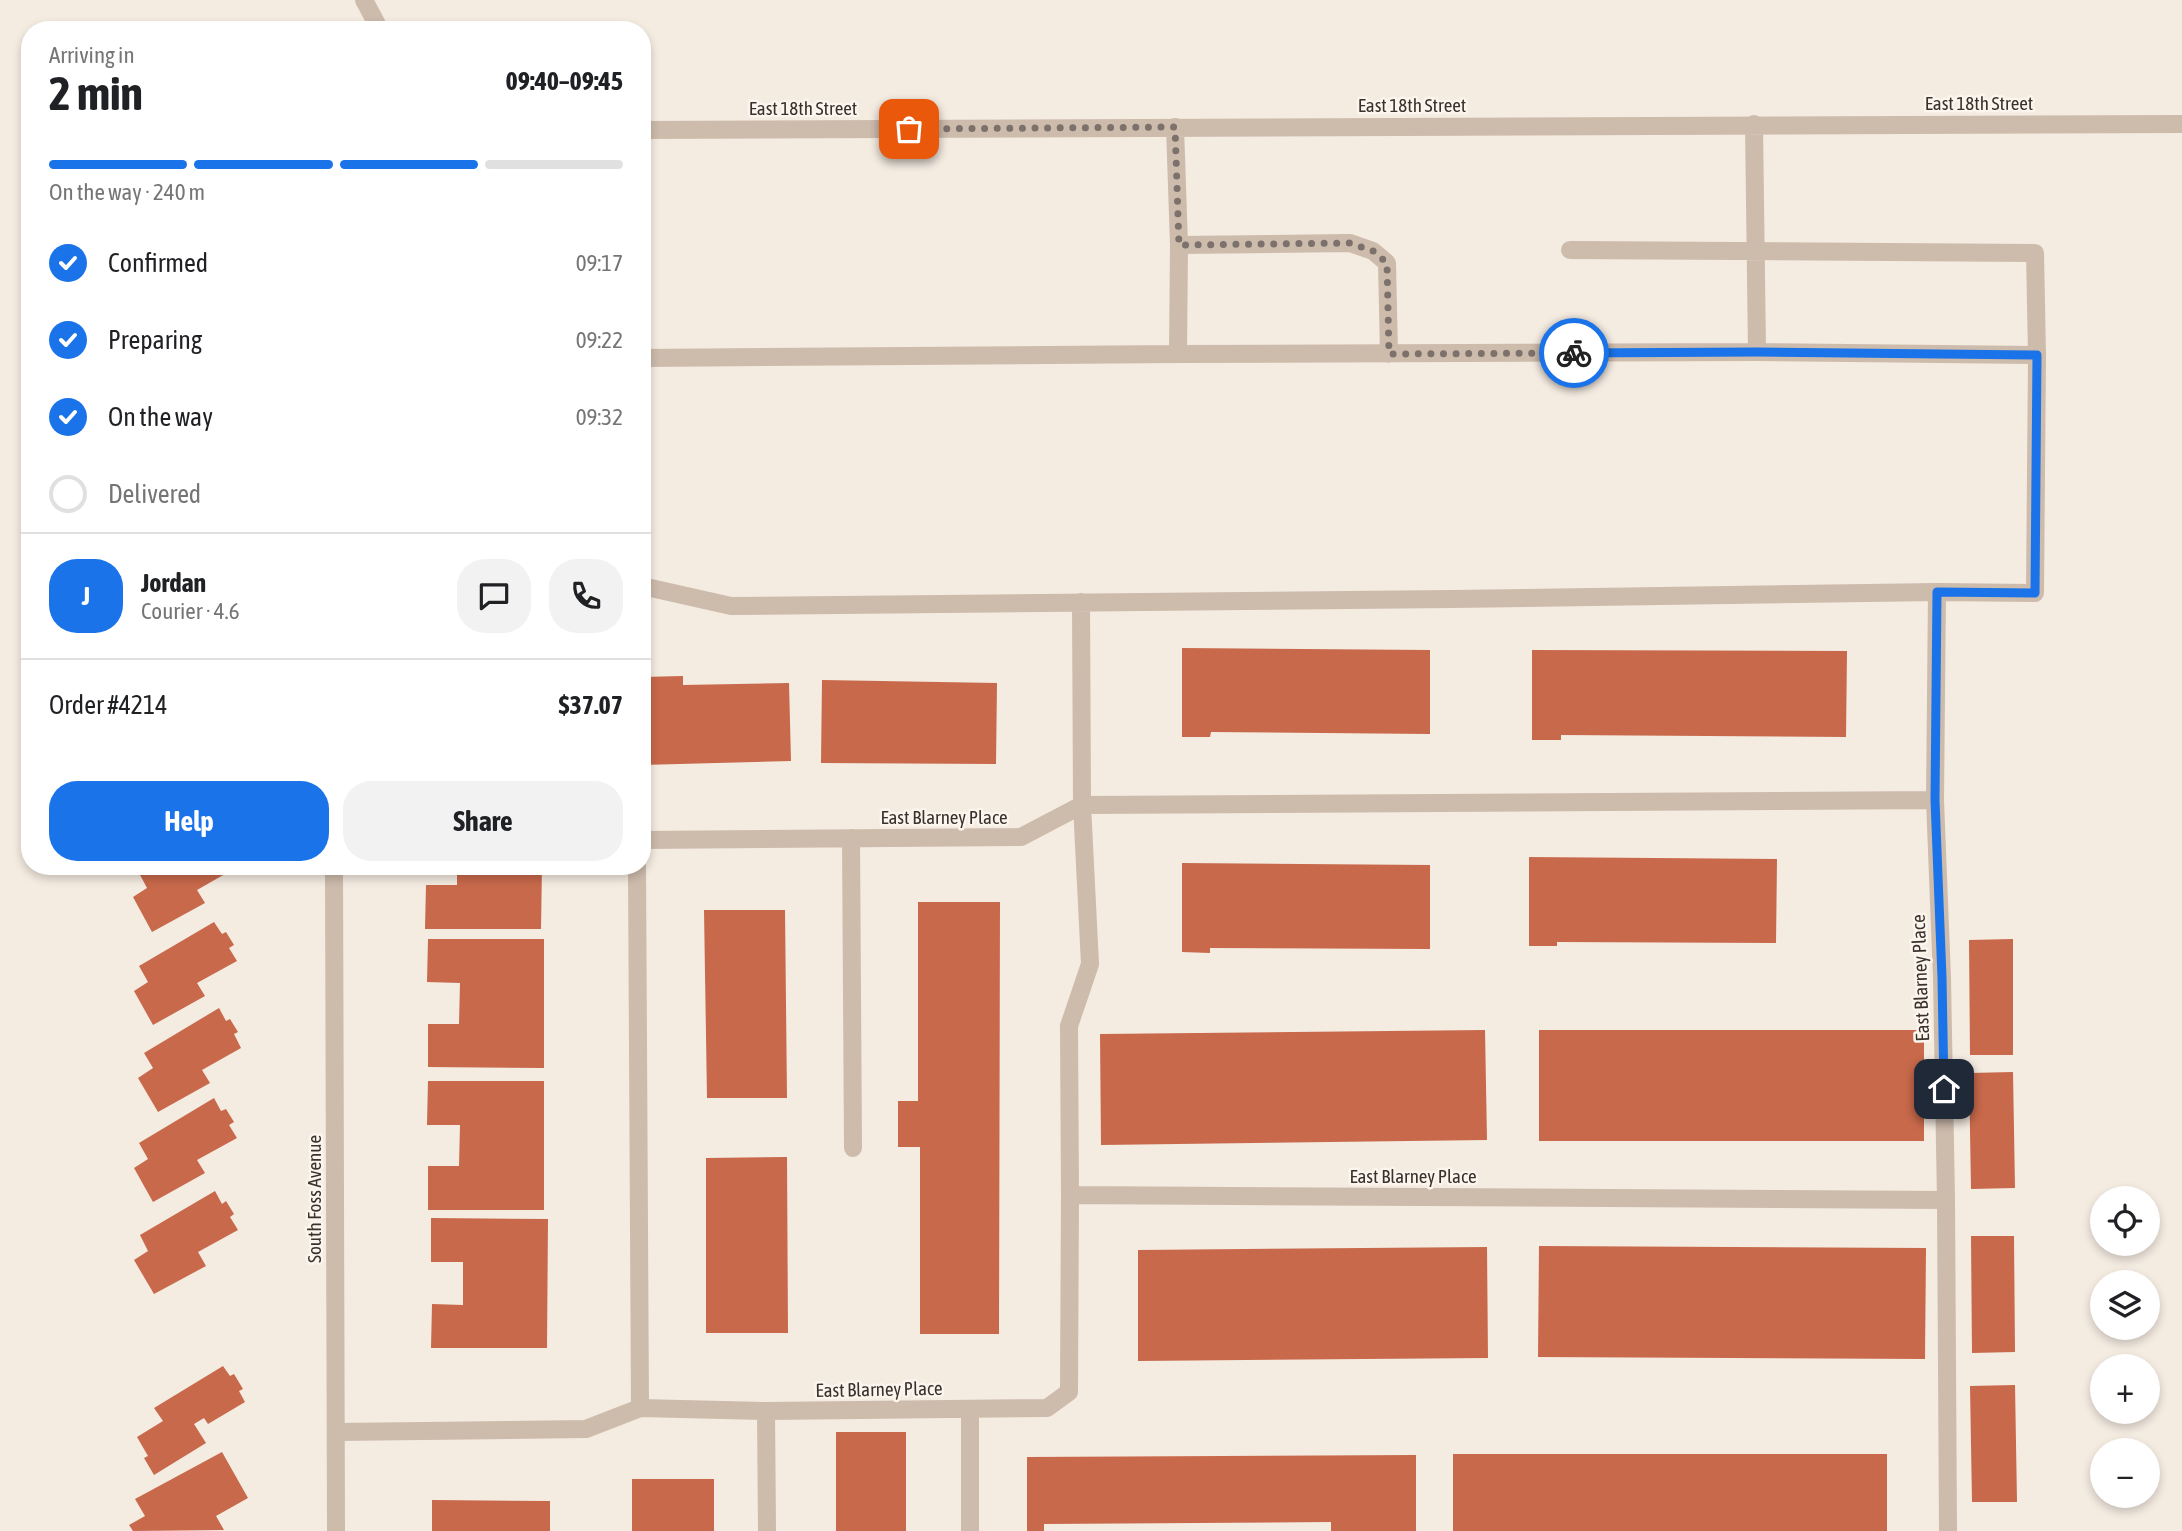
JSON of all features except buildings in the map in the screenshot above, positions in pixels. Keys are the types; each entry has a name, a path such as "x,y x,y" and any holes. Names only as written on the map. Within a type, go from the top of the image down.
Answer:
{"street":[{"path":"364,0 375,21"},
{"path":"1755,124 1757,352"},
{"name":"East 18th Street","path":"651,130 2182,124"},
{"path":"1175,127 1179,245 1178,354"},
{"path":"1179,245 1350,243 1373,251 1387,263 1389,354"},
{"path":"651,588 731,606 2035,593 2035,253 1570,250"},
{"path":"651,358 1757,352 2037,355"},
{"path":"1935,800 1937,592"},
{"path":"1070,1195 1069,1026 1090,964 1082,805 1081,602"},
{"name":"East Blarney Place","path":"336,1432 586,1429 640,1408 766,1411 1047,1408 1069,1392 1070,1195 1946,1200 1942,978 1935,800 1082,805 1021,837 651,840"},
{"path":"851,838 853,1148"},
{"name":"South Foss Avenue","path":"334,875 337,1531"},
{"path":"637,875 640,1408"},
{"path":"1946,1200 1948,1531"},
{"path":"970,1409 971,1531"},
{"path":"766,1411 767,1531"}],"way so far":[{"path":"909,129 1175,127 1179,245 1350,243 1373,251 1387,263 1389,354 1574,353"}],"route":[{"path":"1574,353 2037,355 2035,593 1937,592 1935,800 1944,1089"}]}
